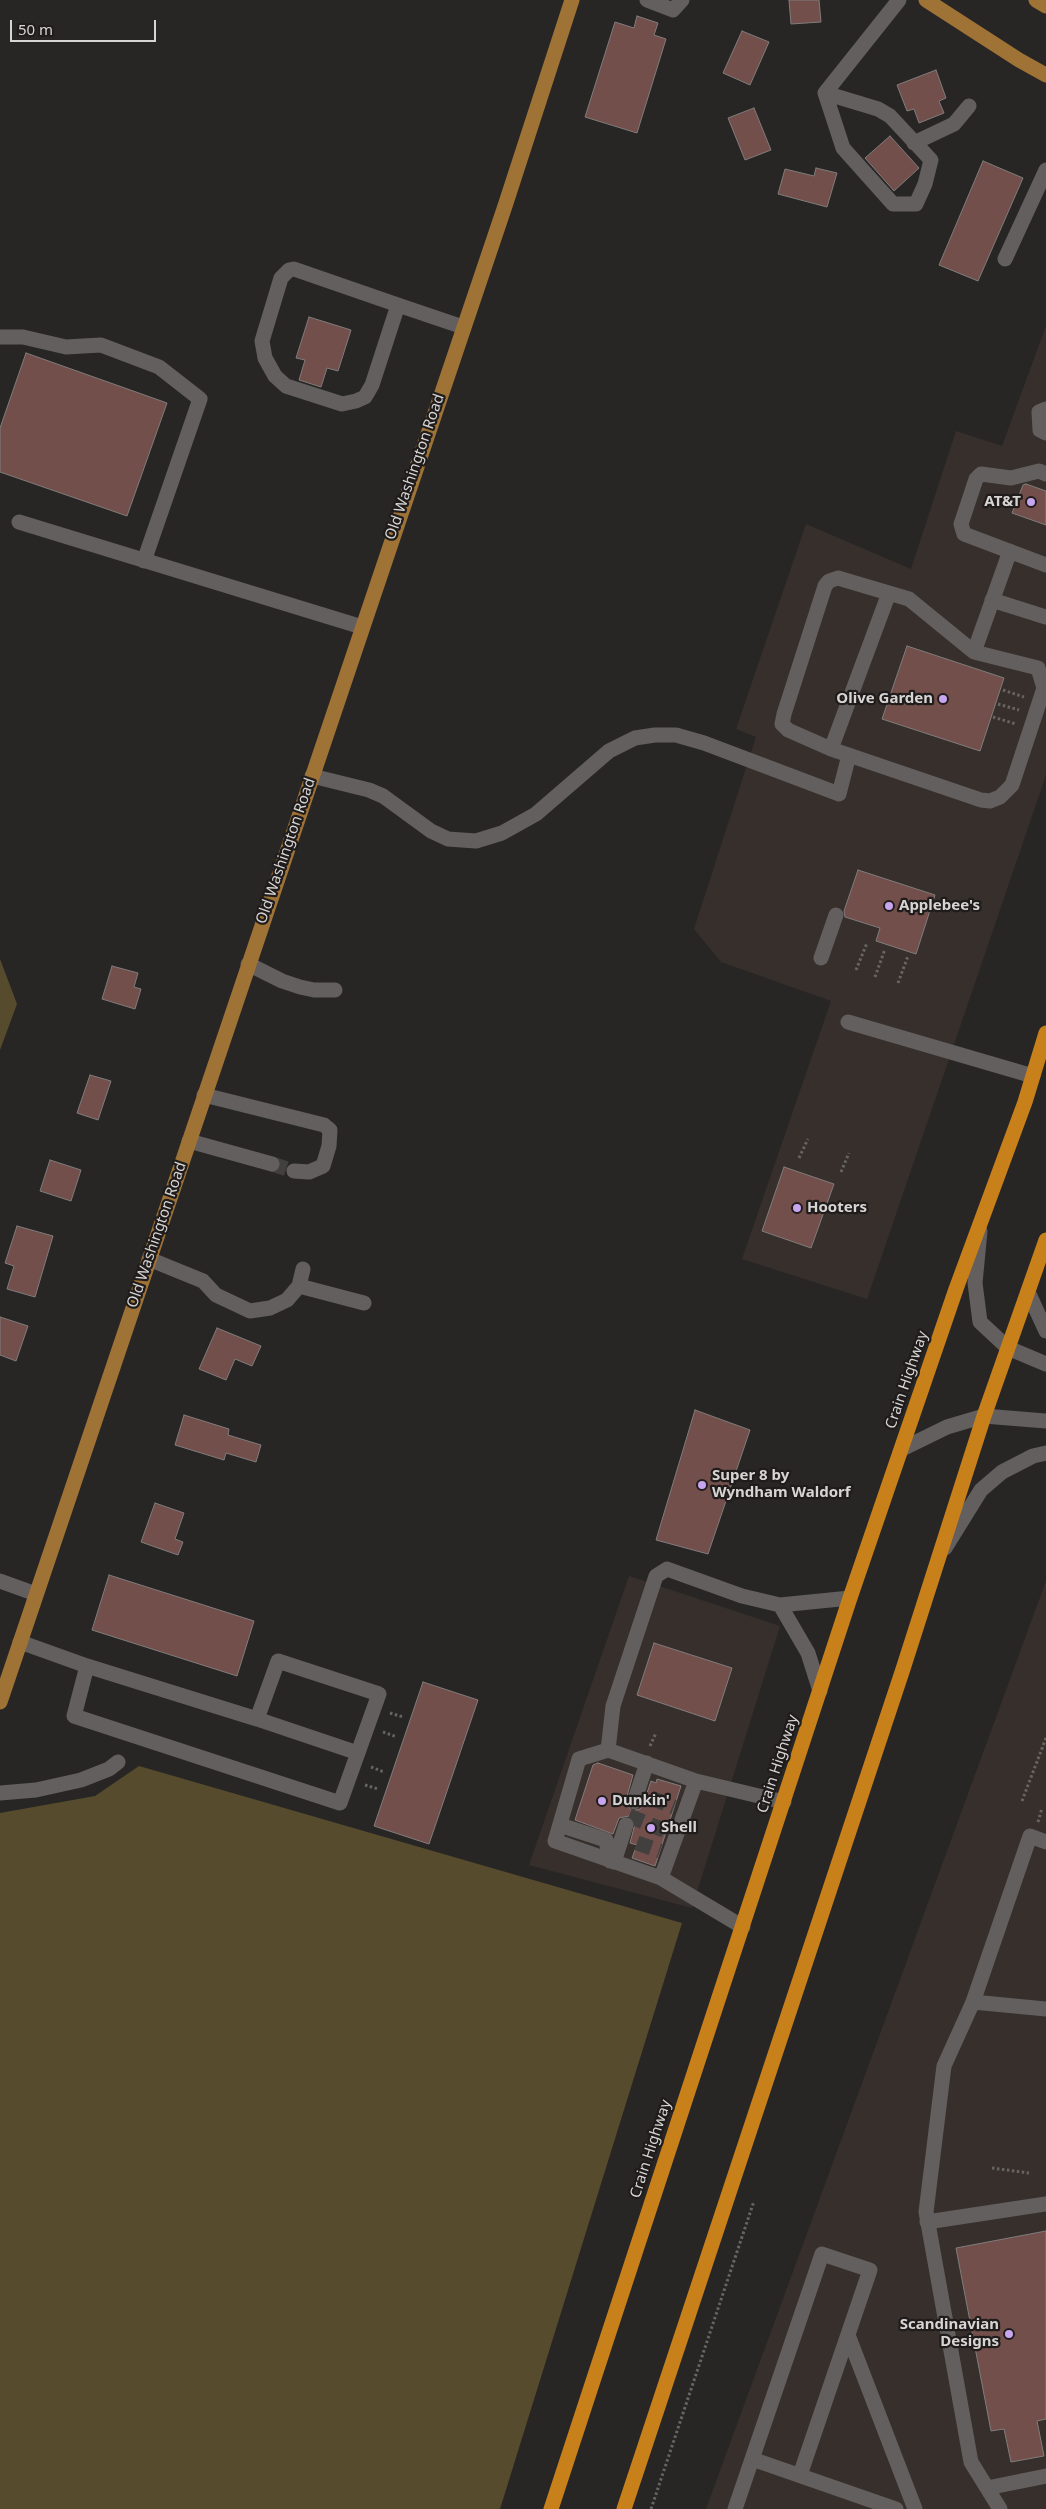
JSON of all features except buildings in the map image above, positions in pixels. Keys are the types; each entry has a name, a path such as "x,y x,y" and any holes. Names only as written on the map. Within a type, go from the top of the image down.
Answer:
{"highway":[{"name":"Crain Highway","path":"552,2509 850,1598 1033,1076 1046,1033"},
{"path":"624,2509 940,1556 984,1416 1046,1240"}],"main road":[{"name":"Old Washington Road","path":"0,1702 505,206 572,0"},
{"path":"926,0 1019,60 1046,75"},
{"path":"1036,0 1046,6"}],"street":[{"path":"647,0 673,10 682,0"},
{"path":"826,93 899,0"},
{"path":"826,93 878,109 890,116 931,160 925,184 916,204 893,204 843,148 826,93"},
{"path":"914,143 954,124 969,106"},
{"path":"1005,259 1046,170"},
{"path":"398,305 372,385 365,397 356,402 342,404 286,386 275,376 265,358 262,341 280,278 289,270 294,270 398,305 463,327"},
{"path":"0,337 23,337 66,347 101,345 159,367 200,399 144,561"},
{"path":"1046,409 1039,412 1040,430 1046,434"},
{"path":"1046,474 1039,471 1011,478 981,474 976,479 962,524 964,534 1046,565"},
{"path":"19,522 362,627"},
{"path":"974,652 1010,551"},
{"path":"838,578 889,593 909,600 974,652 1038,668 1044,688 1012,786 1000,797 990,801 981,800 831,749 788,730 782,724 825,586 829,581 838,578"},
{"path":"831,749 889,593"},
{"path":"992,600 1046,617"},
{"path":"312,776 369,790 383,796 431,831 448,839 476,840 502,833 536,814 609,751 635,738 664,734 686,738 839,794 849,755"},
{"path":"821,958 836,915"},
{"path":"248,964 282,981 300,987 314,990 335,990"},
{"path":"848,1022 1033,1076"},
{"path":"204,1095 324,1124 330,1130 329,1146 323,1166 309,1172 294,1171"},
{"path":"189,1141 272,1164"},
{"path":"981,1222 975,1283 980,1322 1008,1348 1046,1364"},
{"path":"149,1259 203,1281 216,1295 250,1311 270,1308 287,1300 299,1286 303,1269"},
{"path":"299,1286 364,1303"},
{"path":"1028,1292 1046,1330"},
{"path":"902,1449 947,1427 984,1416 1046,1421"},
{"path":"940,1556 981,1490 1002,1472 1033,1456 1046,1453"},
{"path":"608,1750 613,1706 656,1576 661,1572 667,1569 742,1596 780,1605 850,1598"},
{"path":"0,1581 36,1594"},
{"path":"780,1605 808,1653 820,1691"},
{"path":"20,1642 87,1666 257,1719 358,1753"},
{"path":"87,1666 74,1716 340,1803 378,1694 278,1661 257,1719"},
{"path":"743,1926 661,1878 555,1840 579,1759 608,1750 647,1757 696,1781 784,1802"},
{"path":"641,1797 647,1757"},
{"path":"0,1793 36,1790 81,1780 109,1769 118,1762"},
{"path":"661,1878 665,1852 680,1809 696,1781"},
{"path":"612,1861 626,1825"},
{"path":"1000,2509 971,2462 926,2212 944,2066 974,2002 1030,1836 1046,1842"},
{"path":"974,2002 1046,2009"},
{"path":"927,2222 1046,2204"},
{"path":"735,2509 822,2254 870,2270 800,2475"},
{"path":"848,2335 915,2509"},
{"path":"752,2459 896,2509"},
{"path":"987,2488 1046,2476"}],"path":[{"path":"998,704 1033,722"},
{"path":"993,717 1033,722"},
{"path":"856,970 867,943"},
{"path":"875,976 886,949"},
{"path":"898,983 908,956"},
{"path":"799,1158 808,1139"},
{"path":"841,1172 849,1153"},
{"path":"647,1757 656,1732"},
{"path":"1022,1801 1046,1738"},
{"path":"992,2168 1029,2173"},
{"path":"651,2509 754,2202"}],"shaded area":[{"path":"1046,326 1046,775 867,1299 742,1259 831,1001 721,962 694,929 756,737 736,729 806,524 911,569 956,431 1002,446"},
{"path":"0,959 17,1004 0,1050"},
{"path":"629,1576 780,1626 692,1908 529,1865"},
{"path":"1046,1581 1046,2509 706,2509"},
{"path":"139,1766 682,1923 500,2509 0,2509 0,1813 95,1796"}],"tunnel":[{"path":"272,1164 294,1171"},
{"path":"651,1798 674,1807"},
{"path":"629,1816 666,1831"},
{"path":"637,1843 660,1851"}],"place":[{"name":"AT&T","path":"1031,502"},
{"name":"Olive Garden","path":"943,699"},
{"name":"Applebee's","path":"889,906"},
{"name":"Hooters","path":"797,1208"},
{"name":"Super 8 by Wyndham Waldorf","path":"702,1485"},
{"name":"Dunkin'","path":"602,1801"},
{"name":"Shell","path":"651,1828"},
{"name":"Scandinavian Designs","path":"1009,2334"}]}
